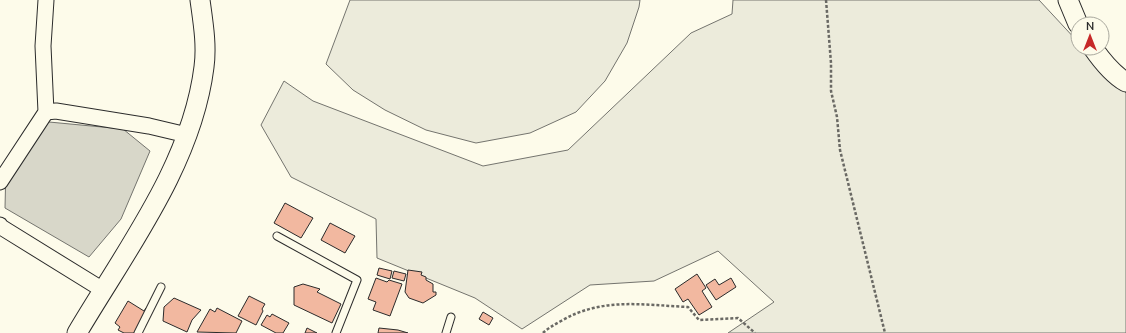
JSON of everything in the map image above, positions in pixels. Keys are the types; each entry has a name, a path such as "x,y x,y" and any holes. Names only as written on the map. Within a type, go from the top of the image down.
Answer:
{"street":[{"path":"0,182 46,112 43,46 46,0"},
{"path":"77,333 148,215 173,168 187,135 196,108 204,66 205,47 200,0"},
{"path":"1068,0 1075,16"},
{"path":"1098,56 1118,77 1126,82"},
{"path":"46,112 56,111 141,125 187,135"},
{"path":"0,225 103,290"}],"lane":[{"path":"277,236 357,280 336,333"},
{"path":"138,333 161,287"},
{"path":"446,333 451,317"}],"path":[{"path":"826,0 831,63 831,91 837,117 840,150 885,333"},
{"path":"543,333 547,328 572,314 595,307 618,304 688,307 699,320 738,318 755,333"}],"shaded area":[{"path":"350,0 640,0 627,43 605,81 576,112 530,133 476,143 426,130 385,110 353,90 326,64"},
{"path":"733,0 1039,0 1070,33 1070,56 1091,56 1126,93 1126,333 728,333 774,302 718,251 654,281 590,285 522,329 475,298 377,258 376,219 291,177 261,125 284,81 313,101 483,166 568,150 691,33 732,14"},
{"path":"49,122 123,129 150,151 121,219 89,257 5,208 6,165"}],"building":[{"path":"285,203 313,218 301,238 274,223"},
{"path":"330,223 355,236 345,253 321,240"},
{"path":"379,268 392,271 390,279 377,275"},
{"path":"408,270 422,272 421,275 426,277 426,280 433,284 433,292 436,292 436,295 423,303 409,298 405,292"},
{"path":"394,271 406,274 404,281 392,278"},
{"path":"697,274 706,288 702,291 712,307 699,315 688,299 683,302 675,289"},
{"path":"376,278 387,282 389,280 402,284 390,316 373,310 376,302 368,299"},
{"path":"731,278 736,287 716,300 706,285 715,279 719,285"},
{"path":"303,284 320,289 317,292 341,304 332,323 294,305 294,287"},
{"path":"249,296 265,304 256,325 238,316"},
{"path":"174,298 201,310 192,320 187,332 163,321 164,307"},
{"path":"128,301 144,311 146,308 148,311 134,333 124,333 118,330 120,327 115,323"},
{"path":"217,308 242,321 236,333 197,332 210,309 215,312"},
{"path":"483,312 493,318 489,325 479,319"},
{"path":"272,314 289,323 283,333 276,333 261,325 267,315 270,317"},
{"path":"307,328 317,333 305,333"},
{"path":"379,328 398,330 408,333 378,333"}]}
